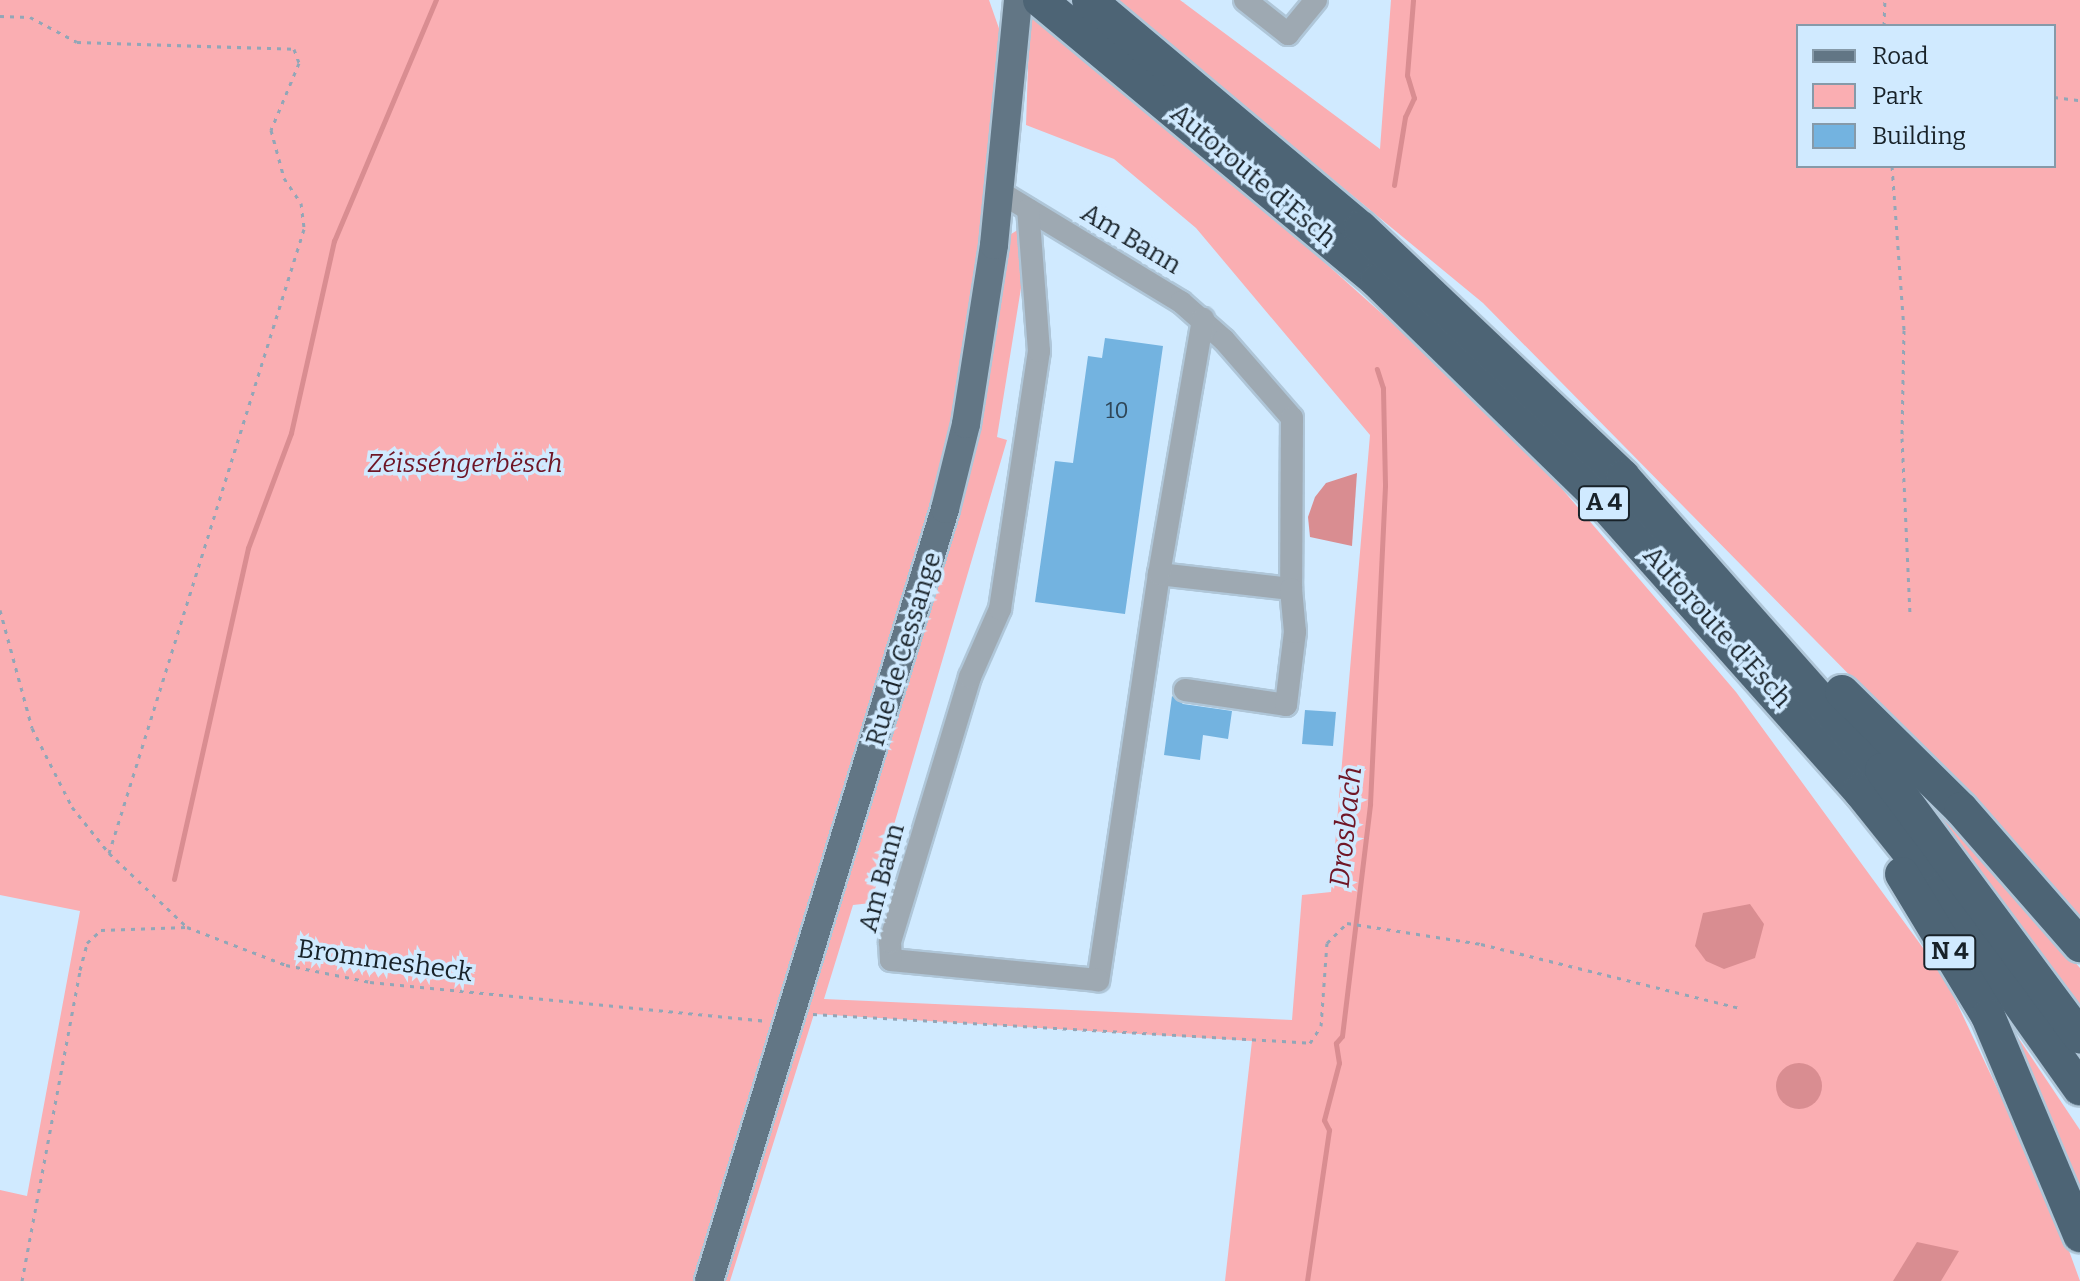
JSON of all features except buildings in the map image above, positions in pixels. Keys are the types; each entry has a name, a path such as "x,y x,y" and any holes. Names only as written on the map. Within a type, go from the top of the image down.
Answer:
{"highway":[{"name":"Autoroute d'Esch","path":"1040,0 1377,281 1599,498 1777,693 1940,891 2080,1089"},
{"name":"Autoroute d'Esch","path":"1089,0 1394,259 1623,477 1788,660 1963,872 2080,1037"},
{"name":"A 4","path":"1394,259 1476,315 1634,472 1839,688 1961,809 2080,945"},
{"name":"N 4","path":"1777,693 1911,886 1988,1016 2080,1235"}],"main road":[{"name":"Rue de Cessange","path":"709,1281 801,1015 945,509 966,424 1000,192 1018,0"}],"lane":[{"path":"1245,0 1288,34 1316,0"},
{"name":"Am Bann","path":"1000,192 1203,319 1292,418 1291,589 1295,632 1286,705 1185,690"},
{"name":"Am Bann","path":"1028,209 1039,351 1000,609 970,677 890,942 891,960 1098,980 1159,574 1203,319"},
{"path":"1159,574 1291,589"}],"path":[{"path":"1884,24 1885,0"},
{"path":"0,16 30,17 77,42 294,49 299,63 271,130 284,178 301,203 304,229 109,853"},
{"path":"2056,97 2080,100"},
{"path":"1892,168 1904,330 1902,438 1910,616"},
{"path":"0,610 32,728 72,807 109,853 187,927"},
{"name":"Brommesheck","path":"22,1281 87,943 101,930 187,927 286,965 370,982 750,1021 801,1015 1310,1043 1321,1026 1327,943 1347,923 1481,944 1739,1008"}],"green space":[{"name":"Zéisséngerbësch","path":"0,0 989,0 1002,37 995,244 1019,229 1025,263 997,437 1007,440 871,903 853,905 824,999 1292,1020 1302,895 1331,892 1370,435 1196,228 1114,159 1026,125 1030,10 1183,136 1398,328 1557,483 1736,692 1945,978 2052,1204 2080,1281 1225,1281 1252,1041 814,1014 730,1281 0,1281 0,1190 27,1196 80,911 0,895"},
{"path":"1115,0 1180,0 1380,149 1391,0 2080,0 2080,924 1887,713 1483,303"},
{"path":"1887,749 2080,968 2080,1012"},
{"path":"2009,1024 2080,1130 2080,1210"}],"shaded area":[{"path":"1357,473 1352,546 1310,537 1308,517 1315,497 1326,483"},
{"path":"1750,904 1764,924 1755,958 1724,969 1706,961 1695,946 1703,913"},
{"path":"1799,1063 1815,1070 1822,1086 1815,1102 1799,1109 1783,1102 1776,1086 1783,1070"},
{"path":"1917,1242 1959,1251 1941,1281 1893,1281"}],"waterway":[{"path":"174,879 248,548 291,433 334,241 436,0"},
{"name":"Drosbach","path":"1394,185 1405,117 1414,98 1407,75 1413,0"},
{"name":"Drosbach","path":"1307,1281 1329,1130 1324,1120 1339,1063 1336,1043 1342,1036 1370,804 1385,485 1383,388 1377,369"}]}
